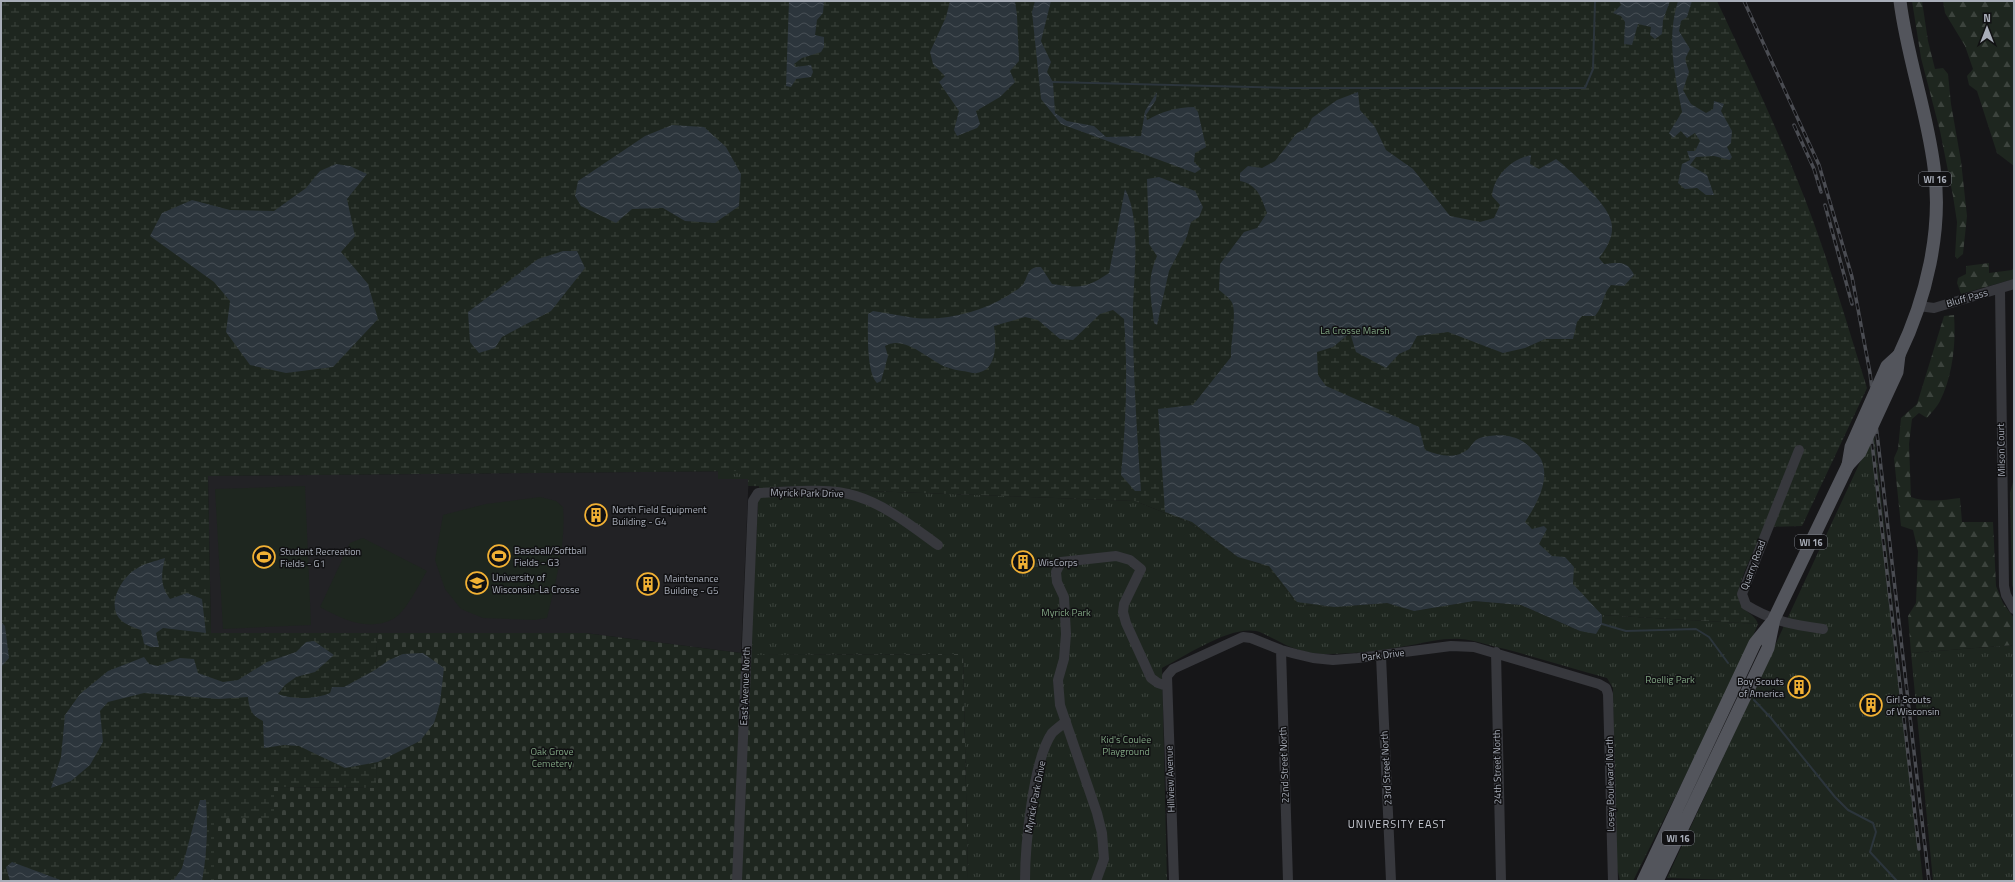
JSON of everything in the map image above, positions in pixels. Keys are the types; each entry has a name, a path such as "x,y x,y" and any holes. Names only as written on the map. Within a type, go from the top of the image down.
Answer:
{"main road":[{"name":"WI 16","path":"1643,881 1755,643 1774,619 1848,465 1860,452 1897,372 1899,355 1919,306 1928,277 1933,237 1936,188 1935,168 1931,145 1912,69 1900,1"},
{"name":"WI 16","path":"1657,881 1768,648 1774,619"}],"street":[{"name":"Bluff Pass","path":"1919,306 1934,308 2014,284"},
{"name":"Milson Court","path":"2000,289 2004,586 2006,595 2014,609"},
{"name":"Quarry Road","path":"1799,450 1742,594 1746,605 1774,619 1787,624 1823,629"},
{"name":"Myrick Park Drive","path":"758,493 831,492 857,496 892,513 938,545"},
{"name":"East Avenue North","path":"737,881 753,509 754,501 758,493"},
{"path":"1096,881 1104,859 1102,833 1097,813 1060,705 1058,689 1066,634 1064,597 1056,572 1061,562 1116,556 1130,560 1141,569 1124,604 1124,617 1151,678 1158,683 1167,681"},
{"name":"Park Drive","path":"1167,681 1173,669 1243,637 1256,640 1280,650 1313,658 1333,660 1381,656 1462,646 1496,652 1592,681 1606,688"},
{"name":"22nd Street North","path":"1280,650 1288,881"},
{"name":"24th Street North","path":"1496,652 1501,881"},
{"name":"23rd Street North","path":"1381,656 1391,881"},
{"name":"Hillview Avenue","path":"1167,681 1174,881"},
{"name":"Losey Boulevard North","path":"1606,688 1608,694 1612,881"},
{"name":"Myrick Park Drive","path":"1024,881 1026,849 1035,786 1044,752 1052,733 1066,721"}],"shaded area":[{"name":"University of Wisconsin-La Crosse","path":"749,471 741,653 585,633 211,633 208,476"}],"green space":[{"name":"La Crosse Marsh","path":"1,1 1717,1 1766,107 1801,188 1826,258 1867,388 1802,526 1765,527 1752,554 1743,576 1739,596 1740,603 1744,609 1757,621 1758,624 1602,615 1602,624 1596,634 1580,631 1521,605 1474,601 1414,611 1387,603 1334,607 1298,605 1268,567 1235,555 1190,523 1135,501 868,491 833,487 748,486 748,471 208,476 211,633 377,633 376,788 274,787 274,818 214,818 214,881 1,881"},
{"path":"1912,1 1922,1 1928,41 1935,69 1943,68 1948,74 1951,104 1961,161 1967,216 1963,254 1957,259 1955,256 1957,222 1953,196 1940,131 1921,58"},
{"path":"1943,1 2014,1 2014,166 1997,153 1977,91 1969,85 1967,76 1973,69 1965,46 1945,13"},
{"path":"1989,263 1989,273 2012,270 2014,267 2014,279 1961,294 1957,283 1958,278 1966,274 1966,266"},
{"path":"1954,315 1953,359 1944,391 1936,408 1927,418 1919,413 1912,419 1909,444 1911,497 1923,500 1960,498 1962,522 1993,522 1996,586 2003,603 2014,618 2014,645 1911,653 1908,616 1916,603 1918,551 1913,530 1901,526 1894,458 1898,449 1901,418 1917,404 1944,316"},
{"path":"1874,432 1923,881 1768,881 1667,878"},
{"path":"752,449 751,479 718,479 718,464"},
{"path":"2013,482 2014,591 2012,585 2010,493"},
{"name":"Student Recreation Fields - G1","path":"305,486 311,625 223,629 215,489"},
{"name":"Myrick Park","path":"759,486 833,487 868,491 1135,501 1190,523 1235,555 1268,567 1298,605 1334,607 1387,603 1414,611 1474,601 1521,605 1580,631 1602,615 1758,624 1738,671 1633,881 1620,881 1615,858 1613,688 1607,678 1518,652 1466,640 1442,640 1391,649 1338,654 1318,654 1301,651 1262,633 1251,631 1239,632 1225,636 1197,648 1162,668 1167,881 968,881 963,654 750,655"},
{"name":"Baseball/Softball Fields - G3","path":"540,497 556,501 563,507 564,521 562,549 547,618 534,620 483,618 461,609 445,589 435,560 443,515 486,504"},
{"path":"363,538 427,571 403,610 393,619 384,623 365,624 355,622 337,616 320,607 350,543"},
{"name":"Oak Grove Cemetery","path":"377,633 585,633 750,655 963,654 968,881 214,881 214,818 274,818 274,787 376,788"},
{"path":"2014,645 2014,881 1933,881 1911,653"}],"water":[{"path":"789,1 824,1 823,13 817,20 815,35 824,37 824,47 821,52 802,58 794,64 795,67 811,65 813,72 811,77 796,79 791,87 786,86"},
{"path":"950,1 1015,1 1017,15 1019,61 1010,71 1015,82 1000,97 976,111 980,124 977,128 957,136 954,130 959,111 939,82 945,76 933,64 930,52 946,17"},
{"path":"1035,1 1051,1 1041,41 1051,62 1047,72 1053,82 1055,113 1067,121 1094,126 1106,137 1141,136 1145,111 1157,92 1156,100 1146,115 1147,120 1164,112 1181,108 1194,107 1198,112 1206,147 1195,153 1194,162 1201,169 1195,173 1061,124 1041,99 1032,12"},
{"path":"1619,1 1670,1 1663,20 1662,34 1655,39 1650,35 1651,27 1638,24 1632,45 1624,44 1625,22 1621,16 1613,13 1621,5"},
{"path":"1678,1 1692,1 1687,17 1681,21 1679,31 1690,49 1685,59 1689,72 1683,90 1691,104 1706,113 1713,109 1714,101 1724,104 1721,111 1732,131 1731,143 1727,147 1732,157 1730,160 1714,156 1696,157 1690,165 1707,175 1714,195 1706,195 1697,188 1685,189 1678,183 1682,164 1690,160 1687,151 1695,151 1700,141 1695,133 1687,138 1681,131 1673,138 1669,133 1682,112 1674,71 1672,43 1674,15"},
{"path":"1358,92 1360,110 1375,127 1386,150 1413,169 1450,216 1480,222 1494,218 1500,205 1492,196 1496,181 1511,164 1531,155 1530,164 1539,169 1556,159 1588,188 1603,205 1608,214 1612,226 1611,236 1605,250 1599,258 1604,264 1618,263 1625,265 1634,275 1624,286 1611,285 1595,316 1582,316 1577,322 1573,339 1545,339 1525,348 1503,353 1448,332 1417,336 1410,349 1399,354 1386,368 1356,352 1350,333 1333,347 1317,352 1318,375 1326,386 1419,427 1425,450 1440,455 1450,456 1464,452 1479,438 1501,435 1517,438 1536,453 1541,459 1544,467 1543,484 1538,500 1525,522 1532,529 1544,526 1547,529 1539,544 1552,556 1565,557 1574,567 1573,584 1602,615 1602,624 1596,634 1580,631 1521,605 1474,601 1414,611 1387,603 1334,607 1297,602 1269,566 1238,557 1192,522 1165,512 1158,409 1193,405 1231,357 1234,312 1231,301 1219,290 1220,264 1244,232 1257,228 1267,213 1258,192 1251,185 1240,181 1240,173 1248,166 1262,168 1275,161 1297,133 1307,128 1312,118 1337,100"},
{"path":"672,125 704,127 726,147 741,174 739,206 715,223 685,221 663,208 632,209 616,223 581,206 575,196 578,181 645,136"},
{"path":"336,164 350,166 367,174 347,199 355,236 341,252 368,284 378,319 333,367 286,373 250,365 226,332 230,301 214,282 150,236 162,213 192,200 230,210 274,211 306,188 320,171"},
{"path":"1159,177 1195,191 1203,207 1199,217 1191,222 1187,236 1169,271 1157,325 1154,323 1150,281 1157,256 1149,244 1147,179"},
{"path":"1125,189 1130,202 1135,233 1133,315 1134,359 1141,491 1135,491 1121,475 1126,397 1126,358 1124,319 1113,310 1100,314 1073,340 1060,339 1038,320 1025,317 994,326 995,347 992,361 989,367 984,371 977,373 948,368 916,349 900,343 892,343 885,346 888,356 881,381 877,383 873,378 869,361 868,314 873,311 927,319 951,317 975,311 997,302 1019,289 1023,285 1031,269 1037,267 1041,267 1052,284 1069,286 1088,285 1109,273"},
{"path":"563,251 577,251 585,268 551,311 502,337 495,348 479,353 470,342 468,312 538,259"},
{"path":"165,558 162,580 164,589 170,599 187,593 202,599 206,633 163,628 156,633 159,647 151,647 144,644 141,630 126,624 119,618 116,612 115,598 121,584 131,573 143,565"},
{"path":"1,622 5,626 9,658 1,667"},
{"path":"314,641 334,655 315,672 296,677 285,685 278,694 297,698 311,698 324,695 330,693 332,687 344,687 375,670 389,660 403,654 423,653 444,668 440,703 434,723 420,741 378,762 345,768 299,746 284,745 264,748 263,721 256,717 252,712 248,697 219,699 144,693 108,702 100,711 103,742 90,765 71,781 51,788 61,757 65,715 80,694 108,671 144,657 149,664 158,666 180,658 194,659 198,673 223,682 238,680 267,662 296,652 306,642"},
{"path":"200,800 206,800 207,820 207,841 202,881 173,881 182,868"},
{"path":"12,862 63,881 10,881 6,867"}],"waterway":[{"path":"1052,82 1292,88 1585,88 1593,69 1595,1"},
{"path":"1602,624 1626,631 1696,629 1709,637 1728,663"},
{"path":"1754,700 1771,718 1835,797 1848,810 1873,823 1876,832 1870,852 1897,881"}],"railway":[{"path":"1744,1 1819,165 1852,277 1870,373 1929,881"},
{"path":"1794,125 1814,169 1821,192"},
{"path":"1825,205 1852,304"},
{"path":"1868,408 1919,849"}],"place":[{"name":"North Field Equipment Building - G4","path":"596,515"},
{"name":"Baseball/Softball Fields - G3","path":"499,556"},
{"name":"Student Recreation Fields - G1","path":"264,557"},
{"name":"WisCorps","path":"1023,562"},
{"name":"University of Wisconsin-La Crosse","path":"477,583"},
{"name":"Maintenance Building - G5","path":"648,584"},
{"name":"Boy Scouts of America","path":"1799,687"},
{"name":"Girl Scouts of Wisconsin","path":"1871,705"}],"district":[{"name":"UNIVERSITY EAST","path":"1397,824"}],"park label":[{"name":"Roellig Park","path":"1670,679"},
{"name":"Kid's Coulee Playground","path":"1126,744"}]}
